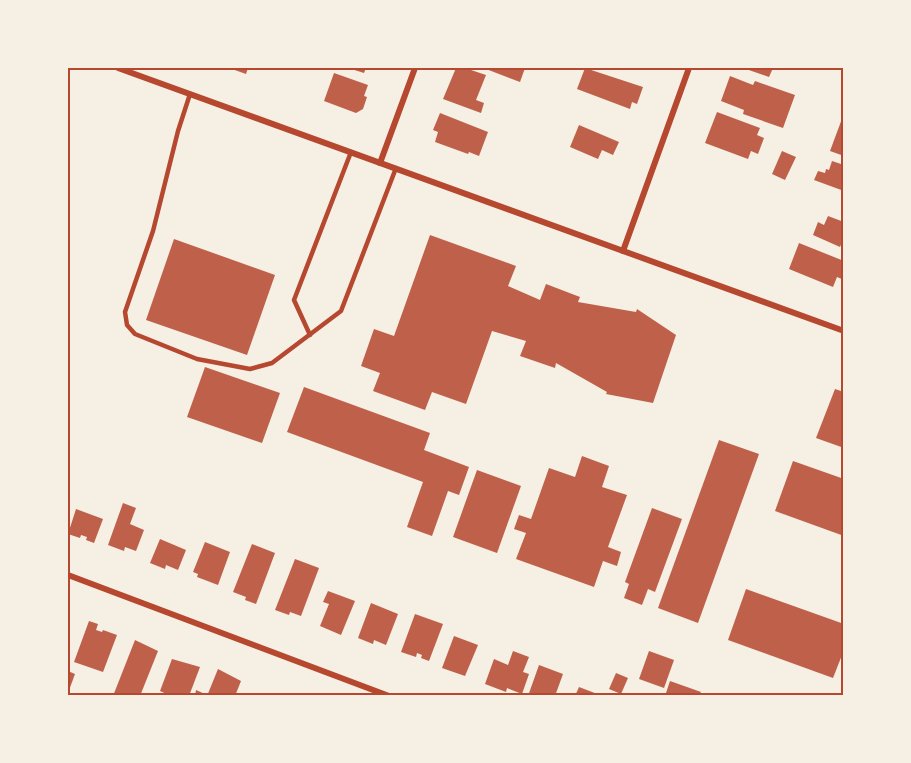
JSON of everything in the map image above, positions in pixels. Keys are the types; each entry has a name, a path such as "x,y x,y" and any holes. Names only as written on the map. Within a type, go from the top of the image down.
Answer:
{"street":[{"path":"118,68 136,71 190,94 843,331"},
{"path":"380,163 415,68"},
{"path":"623,251 689,68"},
{"path":"68,575 389,696"}],"lane":[{"path":"190,94 178,131 153,231 125,312 127,325 135,334 197,358 250,369 272,363 341,311 396,168"},
{"path":"310,334 294,300 351,152"}],"building":[{"path":"229,68 248,68 246,74"},
{"path":"348,68 366,68 364,73"},
{"path":"456,68 465,68 486,75 476,100 484,103 481,113 443,99"},
{"path":"486,68 525,68 520,82"},
{"path":"585,68 643,87 637,104 632,102 630,109 577,89"},
{"path":"743,68 773,68 769,77"},
{"path":"334,73 368,85 363,109 356,113 324,101"},
{"path":"730,76 753,85 755,81 795,95 783,128 743,114 744,110 721,101"},
{"path":"717,112 760,128 757,135 764,138 758,154 751,151 748,159 705,143"},
{"path":"440,113 488,132 479,156 435,142 438,132 433,130"},
{"path":"844,116 844,156 830,151"},
{"path":"579,125 619,142 613,155 602,150 598,159 570,147"},
{"path":"782,151 796,157 785,180 772,174"},
{"path":"832,161 844,165 844,191 814,180 818,171 825,173 826,169 829,170"},
{"path":"828,216 844,222 844,238 840,247 813,235 818,222 824,225"},
{"path":"430,235 516,266 508,286 540,300 546,284 580,297 578,302 636,312 637,309 676,335 653,403 606,394 607,392 556,363 555,368 520,356 526,341 492,331 466,404 432,392 425,410 373,391 380,373 361,366 374,329 394,336"},
{"path":"174,239 275,275 247,355 146,320"},
{"path":"799,243 844,261 844,280 837,277 833,287 789,269"},
{"path":"205,367 280,393 262,443 187,417"},
{"path":"304,387 430,433 424,450 469,467 459,495 448,491 432,536 407,527 423,482 287,432"},
{"path":"835,389 844,392 844,448 816,438"},
{"path":"719,440 759,454 698,623 658,608"},
{"path":"582,456 609,466 602,487 627,495 608,547 621,552 617,566 603,561 594,587 516,559 526,533 514,529 519,515 531,519 549,468 575,477"},
{"path":"793,461 844,479 844,536 775,511"},
{"path":"477,470 521,486 497,553 453,537"},
{"path":"123,503 136,508 130,524 144,530 136,551 125,547 124,551 108,545"},
{"path":"652,508 682,519 655,592 648,589 642,605 624,598 629,584 625,582"},
{"path":"76,509 103,519 94,543 86,540 87,537 81,535 80,538 68,534"},
{"path":"160,539 186,550 178,570 166,565 165,569 150,563"},
{"path":"205,542 230,552 218,585 197,577 198,574 193,572"},
{"path":"252,544 275,553 256,604 233,592"},
{"path":"295,559 319,568 301,616 275,610"},
{"path":"746,589 844,624 844,650 833,678 728,640"},
{"path":"328,591 355,601 341,635 320,626 329,604 323,602"},
{"path":"371,603 398,614 386,645 374,640 373,644 358,638"},
{"path":"415,614 443,624 429,661 421,658 422,655 417,653 416,657 401,652"},
{"path":"89,621 98,624 96,630 117,635 103,672 74,662"},
{"path":"454,636 478,645 465,676 442,668"},
{"path":"135,640 158,651 140,696 113,696"},
{"path":"513,651 529,657 523,672 529,674 522,694 507,688 506,692 485,684 494,659 508,665"},
{"path":"649,651 674,660 664,688 639,679"},
{"path":"172,659 200,667 189,696 171,696 160,691"},
{"path":"539,665 563,674 555,696 528,696"},
{"path":"218,669 241,681 235,696 207,696"},
{"path":"68,671 75,674 68,693"},
{"path":"616,673 628,678 621,694 609,689"},
{"path":"670,681 701,692 699,696 665,696"},
{"path":"579,687 600,695 600,696 575,696"},
{"path":"196,690 205,694 205,696 195,696"}]}
